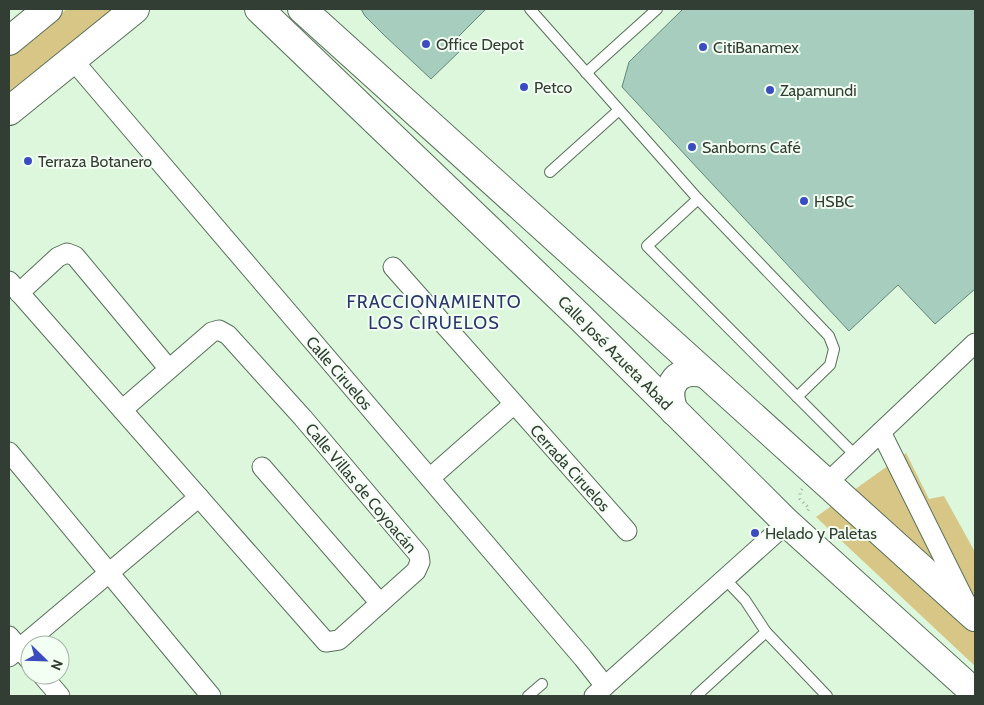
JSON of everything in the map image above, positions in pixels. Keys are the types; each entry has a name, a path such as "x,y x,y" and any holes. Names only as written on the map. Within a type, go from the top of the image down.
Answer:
{"street":[{"path":"9,41 48,9"},
{"path":"9,111 135,9"},
{"name":"Calle José Azueta Abad","path":"259,9 581,318 790,526 975,693"},
{"path":"302,9 974,616"},
{"name":"Calle Ciruelos","path":"72,59 583,658 600,691"},
{"path":"14,287 58,257 67,253 75,256 168,369 122,410"},
{"name":"Cerrada Ciruelos","path":"393,267 626,531"},
{"name":"Calle Villas de Coyoacán","path":"14,287 326,642 339,640 416,571 420,562 419,555 309,426 228,335 219,330 212,332 168,369"},
{"path":"581,318 589,322 598,322 612,312 615,303 614,294 610,287"},
{"path":"822,479 856,456 975,343"},
{"path":"674,411 669,400 670,390 675,380 684,373 695,371 706,374"},
{"path":"430,478 514,404"},
{"path":"881,432 974,616"},
{"path":"9,452 210,696"},
{"path":"262,467 380,603"},
{"path":"17,650 199,498"},
{"path":"600,691 725,578 790,526"},
{"path":"51,685 60,696"}],"lane":[{"path":"530,9 698,199 829,336 834,349 830,365 797,397"},
{"path":"586,73 657,9"},
{"path":"550,172 619,110"},
{"path":"698,199 648,246 856,456"},
{"path":"725,578 745,600 766,632 827,696"},
{"path":"696,696 766,632"},
{"path":"528,696 542,684"}],"path":[{"path":"790,526 809,511 809,508 800,498 800,492 822,479"}],"shaded area":[{"path":"67,9 112,9 9,93 9,57"},
{"path":"906,453 929,499 944,496 975,552 975,666 816,517"}],"building":[{"name":"Office Depot","path":"361,9 486,9 455,40 462,49 431,79 365,16"},
{"path":"683,9 975,9 975,289 935,324 898,285 849,331 622,87 629,62"}],"place":[{"name":"Office Depot","path":"426,44"},
{"name":"CitiBanamex","path":"703,47"},
{"name":"Petco","path":"524,87"},
{"name":"Zapamundi","path":"770,90"},
{"name":"Sanborns Café","path":"692,147"},
{"name":"Terraza Botanero","path":"28,161"},
{"name":"HSBC","path":"804,201"},
{"name":"Helado y Paletas","path":"755,533"}],"district":[{"name":"FRACCIONAMIENTO LOS CIRUELOS","path":"434,312"}]}
